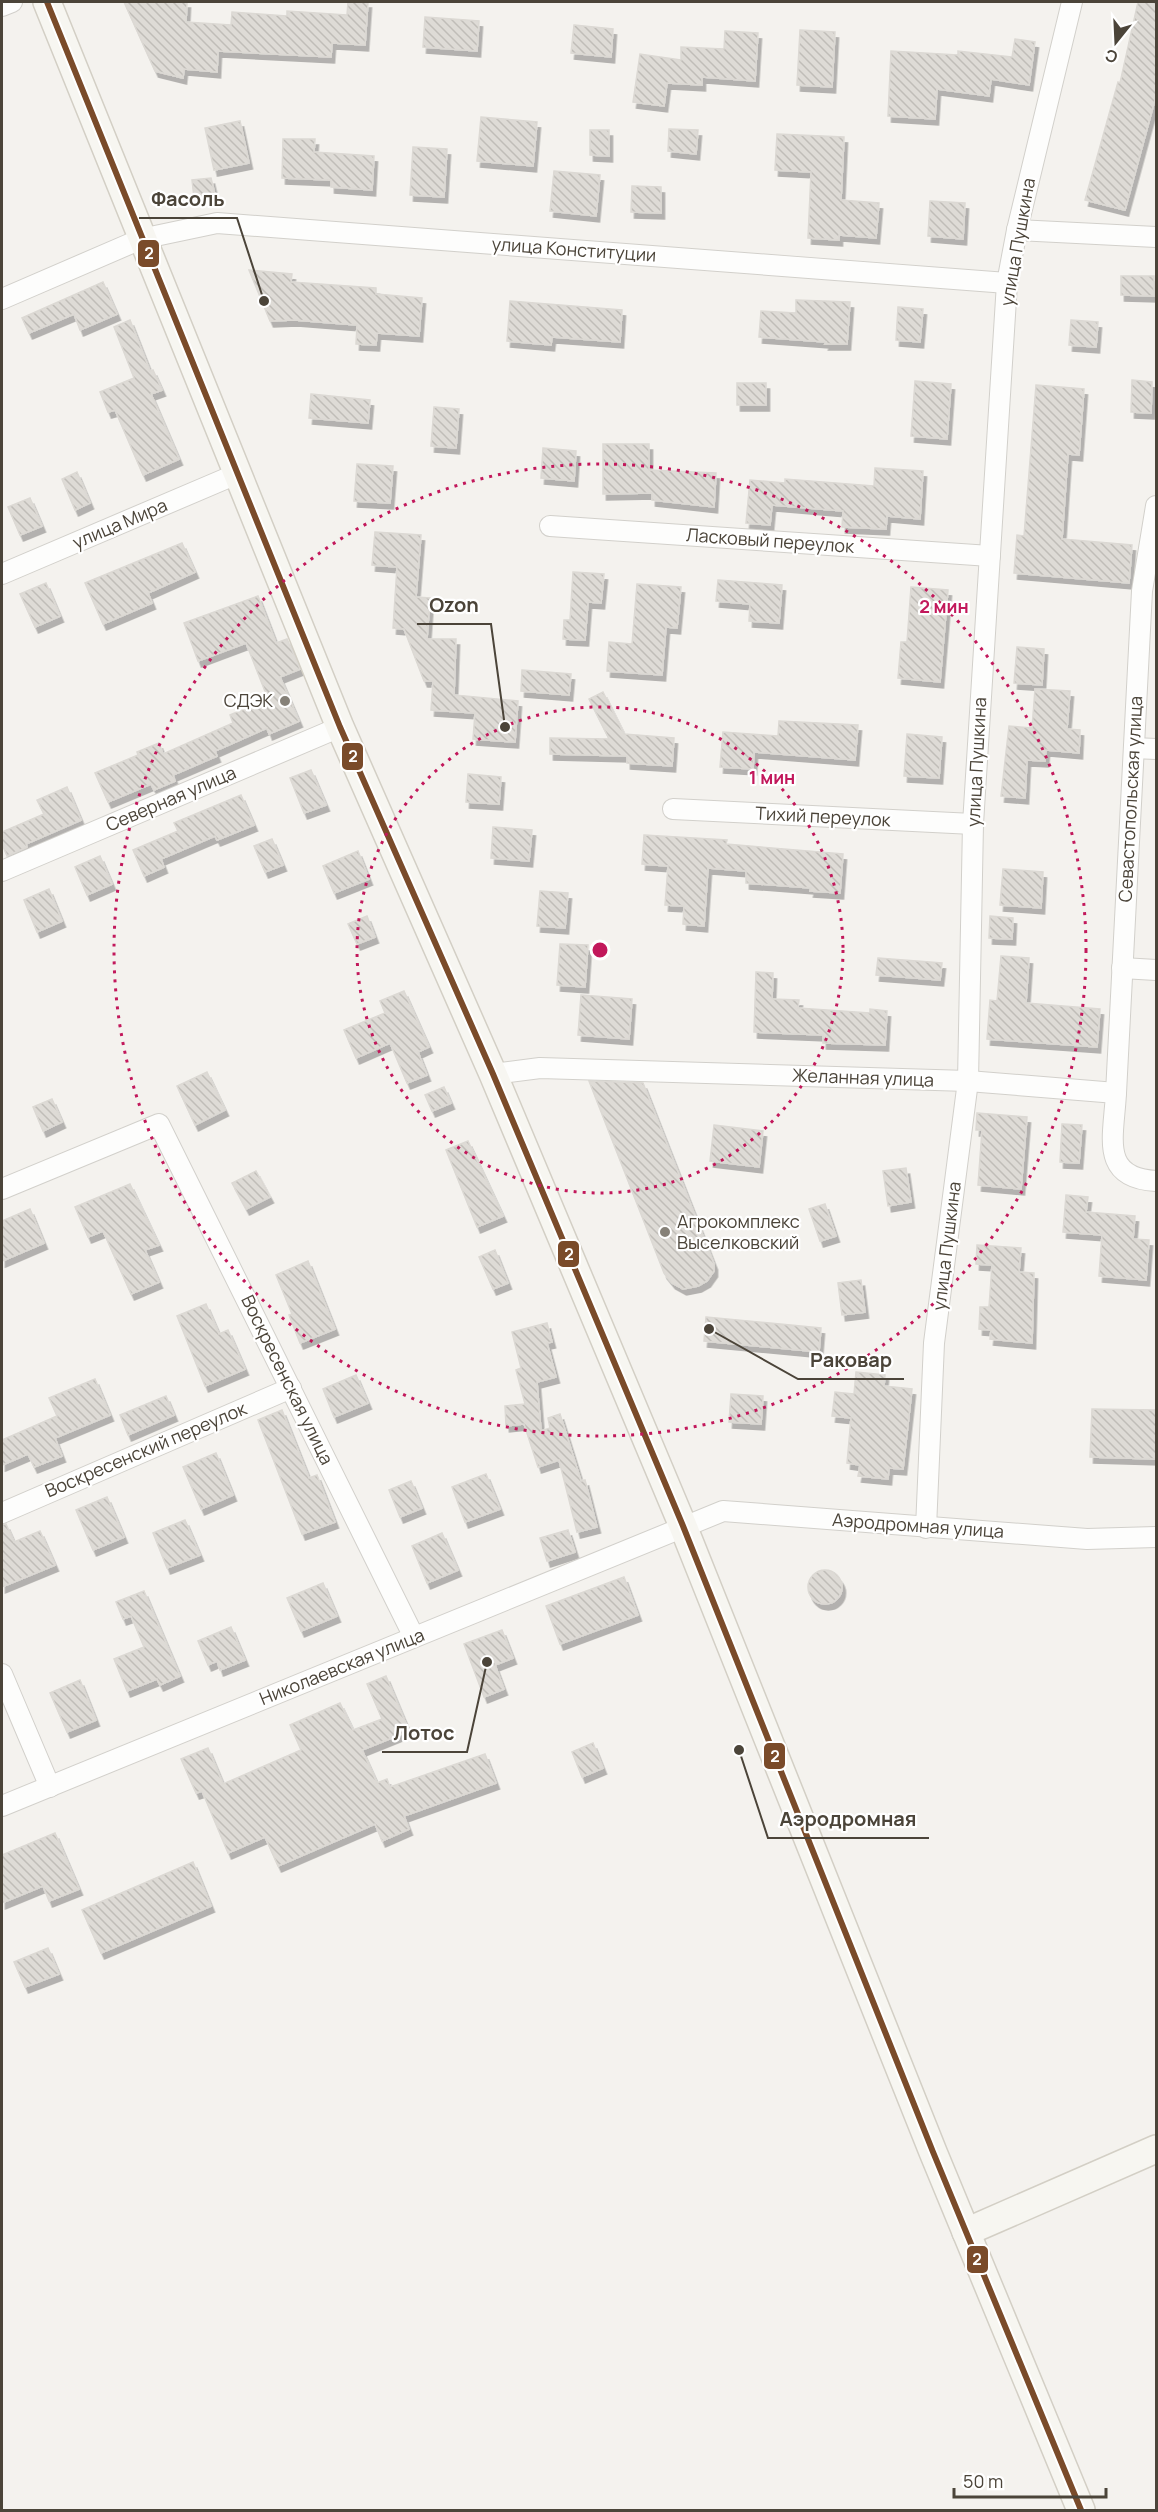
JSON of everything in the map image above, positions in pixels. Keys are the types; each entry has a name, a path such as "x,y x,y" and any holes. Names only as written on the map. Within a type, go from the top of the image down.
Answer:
{"main road":[{"path":"47,2 340,727 493,1074 683,1526 966,2232 1081,2511"},
{"path":"966,2232 1156,2149"}],"street":[{"path":"2,6 12,2"},
{"name":"улица Пушкина","path":"926,1528 934,1343 968,1081 973,824 1007,283 1017,230 1072,2"},
{"name":"улица Конституции","path":"2,299 141,239 217,223 1007,283"},
{"path":"1017,230 1156,237"},
{"name":"улица Мира","path":"2,574 238,473"},
{"name":"Севастопольская улица","path":"1116,1093 1142,591 1155,526 1156,506"},
{"name":"Ласковый переулок","path":"550,526 990,556"},
{"name":"Северная улица","path":"2,871 340,727"},
{"path":"1134,748 1156,749"},
{"name":"Тихий переулок","path":"673,809 973,824"},
{"path":"1122,968 1156,970"},
{"name":"Желанная улица","path":"493,1074 540,1068 968,1081 1116,1093"},
{"path":"1116,1093 1113,1152 1121,1171 1138,1180 1156,1181"},
{"name":"Воскресенская улица","path":"2,1189 159,1124 414,1637"},
{"name":"Воскресенский переулок","path":"2,1513 291,1388"},
{"name":"Аэродромная улица","path":"683,1526 723,1511 1087,1539 1156,1537"},
{"name":"Николаевская улица","path":"2,1806 683,1526"},
{"path":"2,1674 50,1787"}],"building":[{"path":"124,2 187,2 186,22 231,25 232,12 287,16 287,11 347,15 348,2 368,2 365,45 332,43 331,57 218,51 217,72 184,69 183,78 155,71"},
{"path":"1138,2 1156,2 1156,96 1125,210 1085,200 1118,82 1120,83"},
{"path":"425,17 479,21 477,51 423,47"},
{"path":"574,25 613,29 611,57 571,53"},
{"path":"800,30 835,32 832,87 797,85"},
{"path":"725,31 758,33 755,81 702,77 702,85 667,83 664,106 633,102 640,54 681,60 681,47 724,49"},
{"path":"1015,39 1035,42 1029,85 991,79 989,96 937,89 935,119 888,116 891,51 958,55 958,51 1012,57"},
{"path":"481,117 537,122 533,166 477,161"},
{"path":"240,121 249,163 214,170 205,128"},
{"path":"669,129 698,130 696,154 668,151"},
{"path":"590,130 609,130 609,156 590,155"},
{"path":"777,134 844,137 841,200 879,203 876,238 839,235 839,240 808,238 811,172 775,170"},
{"path":"283,139 315,139 314,152 374,156 372,190 331,187 331,180 282,178"},
{"path":"413,147 447,149 444,197 410,195"},
{"path":"554,171 600,175 596,216 550,211"},
{"path":"211,178 215,195 194,198 192,180"},
{"path":"632,186 661,187 661,213 631,212"},
{"path":"930,201 965,203 963,239 928,236"},
{"path":"249,270 292,274 291,282 376,288 376,294 422,298 419,336 377,333 376,345 356,344 357,325 294,320 270,321"},
{"path":"1121,276 1154,276 1154,296 1121,295"},
{"path":"103,282 117,314 80,330 74,314 29,333 22,318"},
{"path":"796,300 850,302 847,344 759,337 761,311 796,313"},
{"path":"510,301 622,310 620,342 552,337 551,345 507,341"},
{"path":"898,307 923,309 920,342 896,340"},
{"path":"130,320 150,371 153,370 162,390 151,394 179,459 143,475 115,410 108,412 100,392 134,378 114,327"},
{"path":"1071,320 1098,322 1096,347 1069,345"},
{"path":"1132,380 1152,382 1151,413 1131,412"},
{"path":"915,381 951,384 947,439 911,436"},
{"path":"737,383 766,383 766,405 737,405"},
{"path":"1036,385 1084,389 1079,455 1068,454 1062,539 1132,545 1129,583 1014,573 1017,535 1024,536"},
{"path":"311,394 370,400 368,423 309,418"},
{"path":"434,407 459,409 456,448 431,446"},
{"path":"603,444 649,444 649,470 716,473 714,507 652,500 652,493 603,494"},
{"path":"543,448 576,451 574,481 541,478"},
{"path":"357,464 393,466 390,503 354,501"},
{"path":"875,468 923,471 920,519 887,516 886,529 842,527 843,511 772,505 770,525 746,523 750,480 785,483 785,479 874,486"},
{"path":"77,472 90,503 75,510 62,479"},
{"path":"30,498 42,526 20,535 8,507"},
{"path":"375,532 421,535 416,597 430,598 427,639 456,639 454,695 518,701 515,742 473,739 475,713 431,710 433,681 424,681 404,629 393,628 397,567 372,565"},
{"path":"182,543 195,572 148,593 152,603 103,624 85,583"},
{"path":"573,572 604,574 601,603 588,602 585,640 563,639 564,620 570,620"},
{"path":"718,580 782,585 779,623 749,621 750,604 716,601"},
{"path":"46,583 60,616 35,627 20,594"},
{"path":"637,584 681,587 677,628 666,627 662,675 607,671 609,642 632,644"},
{"path":"911,587 948,590 940,682 898,678 901,642 907,642"},
{"path":"258,596 276,643 287,639 300,669 280,677 299,721 269,734 267,728 215,751 217,756 173,775 175,781 154,790 151,784 108,802 95,773 138,755 137,752 159,743 163,754 233,723 230,715 268,699 246,643 198,661 184,623"},
{"path":"1017,647 1044,649 1042,685 1014,683"},
{"path":"522,670 571,674 569,695 521,691"},
{"path":"1035,689 1070,691 1067,729 1080,730 1079,753 1046,750 1045,761 1027,760 1025,798 1001,796 1009,726 1032,728"},
{"path":"603,692 624,734 674,738 672,766 627,763 627,756 550,754 550,738 609,739 589,699"},
{"path":"779,721 858,725 855,760 754,752 753,769 720,767 723,732 778,736"},
{"path":"907,734 942,737 939,778 904,776"},
{"path":"311,770 326,805 304,813 290,778"},
{"path":"468,774 501,777 499,804 466,802"},
{"path":"67,787 81,820 26,844 27,847 7,856 2,844 2,832 44,814 37,800"},
{"path":"241,795 254,825 217,840 215,836 161,859 164,867 144,876 133,850 178,831 174,823"},
{"path":"493,827 532,830 529,861 491,858"},
{"path":"644,835 727,840 726,844 843,854 840,893 810,891 811,888 746,883 746,871 708,868 704,926 683,924 684,906 665,905 668,866 642,864"},
{"path":"272,839 283,865 265,872 254,846"},
{"path":"358,851 369,879 334,893 323,866"},
{"path":"100,856 112,884 87,895 75,867"},
{"path":"1003,869 1043,872 1041,908 1000,905"},
{"path":"49,889 62,921 37,932 24,900"},
{"path":"540,891 568,893 565,928 537,926"},
{"path":"367,916 375,937 357,944 348,924"},
{"path":"990,916 1013,918 1012,939 989,938"},
{"path":"560,944 588,945 585,987 557,985"},
{"path":"1001,956 1029,958 1026,1003 1100,1009 1097,1047 987,1039 990,1000 997,1001"},
{"path":"878,958 942,963 940,980 876,975"},
{"path":"756,972 773,973 772,999 799,1000 798,1008 870,1013 870,1009 887,1011 885,1045 823,1043 823,1035 754,1032"},
{"path":"404,991 429,1047 418,1052 427,1075 407,1083 390,1043 356,1058 344,1030 385,1013 380,1001"},
{"path":"581,995 632,999 629,1039 578,1035"},
{"path":"207,1072 225,1110 195,1125 177,1086"},
{"path":"589,1081 643,1083 714,1264 714,1271 707,1281 698,1286 683,1289 672,1283 664,1273"},
{"path":"444,1087 451,1103 432,1111 425,1095"},
{"path":"52,1099 62,1122 43,1131 33,1107"},
{"path":"977,1113 1027,1117 1021,1189 978,1185 982,1130 976,1130"},
{"path":"1062,1124 1082,1125 1079,1163 1060,1162"},
{"path":"714,1125 763,1131 759,1167 710,1161"},
{"path":"468,1141 503,1216 477,1227 446,1150"},
{"path":"906,1168 911,1202 888,1206 883,1171"},
{"path":"256,1171 270,1197 246,1209 232,1183"},
{"path":"130,1184 159,1245 145,1250 159,1282 131,1294 103,1231 88,1237 75,1207"},
{"path":"1066,1195 1088,1197 1086,1212 1135,1216 1133,1239 1149,1240 1146,1280 1099,1276 1102,1235 1063,1232"},
{"path":"825,1204 836,1236 820,1241 809,1209"},
{"path":"30,1209 44,1243 2,1261 2,1221"},
{"path":"977,1245 1021,1248 1019,1272 1034,1273 1032,1343 990,1339 991,1330 979,1329 980,1307 989,1307 992,1265 976,1264"},
{"path":"495,1250 508,1283 493,1289 479,1257"},
{"path":"308,1261 335,1329 300,1343 289,1315 292,1314 276,1275"},
{"path":"861,1280 865,1312 842,1315 838,1283"},
{"path":"206,1304 219,1334 228,1330 245,1369 205,1386 177,1316"},
{"path":"706,1317 821,1328 819,1352 704,1341"},
{"path":"547,1323 552,1342 547,1343 556,1377 537,1382 541,1431 550,1428 548,1418 560,1414 581,1481 585,1480 597,1527 577,1532 559,1460 538,1467 524,1424 506,1426 505,1406 525,1404 516,1370 521,1368 512,1332"},
{"path":"856,1372 885,1375 884,1386 912,1389 903,1469 889,1468 888,1479 858,1476 860,1465 847,1463 851,1418 832,1416 835,1392 854,1394"},
{"path":"356,1375 368,1403 334,1417 323,1389"},
{"path":"95,1379 110,1415 55,1438 62,1456 34,1467 28,1454 2,1465 2,1440 57,1416 49,1398"},
{"path":"731,1394 763,1396 761,1424 729,1422"},
{"path":"166,1396 174,1415 128,1435 120,1415"},
{"path":"1092,1409 1156,1410 1156,1459 1090,1457"},
{"path":"282,1410 309,1478 317,1475 335,1522 302,1534 258,1420"},
{"path":"216,1453 233,1495 201,1509 183,1467"},
{"path":"486,1474 500,1509 465,1522 452,1487"},
{"path":"411,1481 422,1508 400,1517 389,1490"},
{"path":"107,1497 124,1537 93,1550 76,1510"},
{"path":"185,1520 200,1555 167,1568 153,1533"},
{"path":"6,1524 14,1542 40,1531 55,1565 2,1587 2,1525"},
{"path":"568,1530 575,1552 547,1561 540,1538"},
{"path":"442,1533 458,1570 427,1583 412,1546"},
{"path":"825,1570 837,1575 842,1587 837,1599 825,1604 813,1599 808,1587 813,1575"},
{"path":"624,1577 638,1615 560,1644 546,1606"},
{"path":"323,1583 337,1616 301,1631 287,1598"},
{"path":"144,1591 180,1676 160,1685 157,1679 127,1691 114,1659 144,1647 131,1616 123,1619 116,1602"},
{"path":"231,1627 245,1660 220,1670 217,1661 208,1665 198,1641"},
{"path":"502,1630 513,1658 495,1665 504,1689 484,1697 464,1644"},
{"path":"386,1676 409,1731 362,1750 377,1783 387,1779 390,1787 485,1754 496,1783 404,1816 409,1829 382,1841 375,1824 278,1866 265,1837 228,1853 202,1791 196,1793 181,1759 208,1748 223,1784 301,1750 290,1725 340,1703 353,1730 382,1719 367,1684"},
{"path":"80,1680 96,1720 67,1732 50,1693"},
{"path":"593,1743 603,1768 582,1777 572,1752"},
{"path":"55,1833 79,1889 49,1901 43,1886 2,1903 2,1855"},
{"path":"193,1862 211,1906 101,1953 82,1910"},
{"path":"48,1948 59,1974 25,1987 14,1962"}],"transit line":[{"name":"2","path":"47,2 340,727 493,1074 683,1526 933,2152 1081,2510"}],"place":[{"name":"Фасоль","path":"264,301"},
{"name":"СДЭК","path":"285,701"},
{"name":"Ozon","path":"505,727"},
{"name":"Агрокомплекс Выселковский","path":"665,1232"},
{"name":"Раковар","path":"709,1329"},
{"name":"Лотос","path":"487,1662"},
{"name":"Аэродромная","path":"739,1750"}]}
